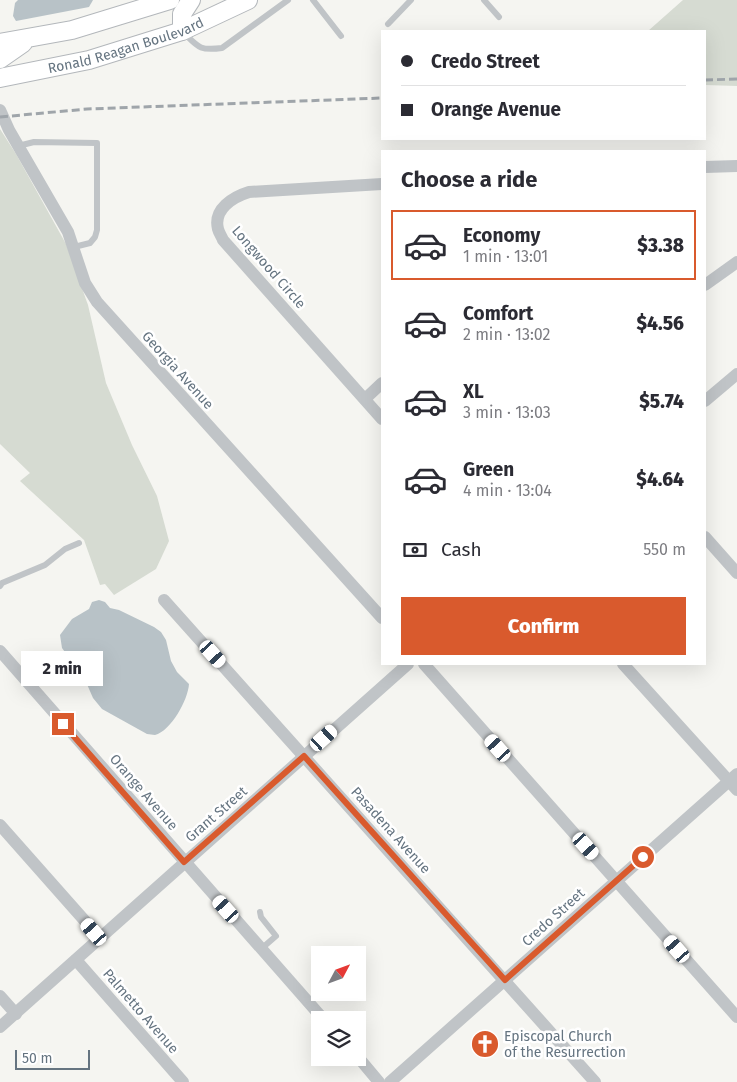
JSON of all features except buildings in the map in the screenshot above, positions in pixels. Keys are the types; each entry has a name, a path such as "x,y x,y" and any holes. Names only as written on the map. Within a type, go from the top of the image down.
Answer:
{"main road":[{"name":"Ronald Reagan Boulevard","path":"0,43 72,30 170,0"},
{"path":"182,31 182,14 191,0"},
{"name":"Ronald Reagan Boulevard","path":"0,78 89,60 182,31 248,0"},
{"path":"0,59 32,38"}],"street":[{"name":"Georgia Avenue","path":"0,110 18,146 68,232 85,283 97,302 381,617"},
{"path":"706,167 737,166"},
{"name":"Longwood Circle","path":"381,184 249,192 238,195 228,201 220,211 218,219 218,229 223,240 381,418"},
{"path":"706,284 737,262"},
{"path":"706,400 737,374"},
{"path":"365,399 381,384"},
{"path":"706,538 737,572"},
{"name":"Pasadena Avenue","path":"164,600 595,1082"},
{"name":"Orange Avenue","path":"0,651 316,1011"},
{"name":"Grant Street","path":"0,1027 407,665"},
{"path":"425,665 737,1017"},
{"path":"624,665 734,782"},
{"name":"Credo Street","path":"390,1082 616,880 734,782"},
{"path":"0,825 100,938"},
{"name":"Palmetto Avenue","path":"76,960 183,1082"},
{"path":"0,996 16,1014"},
{"path":"366,1066 379,1082"}],"lane":[{"path":"182,31 199,48 212,50 222,48 288,0"},
{"path":"313,0 341,36"},
{"path":"388,24 411,0"},
{"path":"484,0 499,17"},
{"path":"18,146 34,142 97,143 97,230 90,244 74,247"},
{"path":"0,586 2,583 45,565 65,549 79,543"},
{"path":"260,912 260,917 276,936 262,949"}],"shaded area":[{"path":"18,0 93,0 89,7 16,21 13,16 15,3"},
{"path":"683,0 737,0 737,86 706,85 706,30 649,30"},
{"path":"0,129 66,244 88,305 106,383 132,445 157,496 169,541 156,569 114,595 105,584 100,585 84,540 20,481 30,473 0,444"},
{"path":"99,600 105,602 110,608 119,610 161,632 166,640 171,661 177,672 189,684 186,698 178,714 167,728 155,735 147,734 102,709 93,698 82,669 70,659 62,648 60,635 72,619 89,609 92,602"}],"railway":[{"path":"706,80 737,79"},
{"path":"0,117 87,109 381,98"}],"place":[{"name":"Episcopal Church of the Resurrection","path":"485,1044"}],"route":[{"path":"63,724 184,862 304,756 505,980 643,857"}]}
